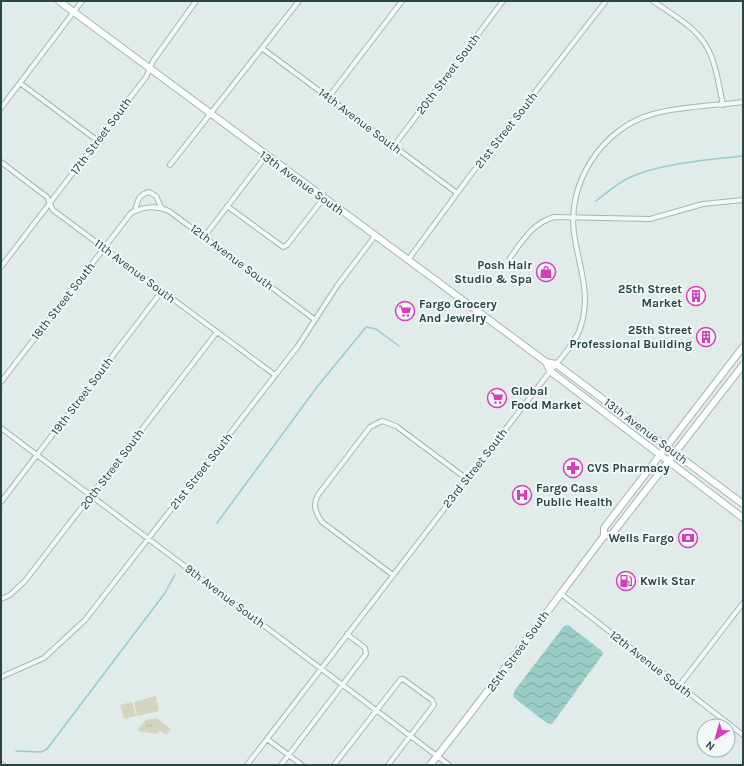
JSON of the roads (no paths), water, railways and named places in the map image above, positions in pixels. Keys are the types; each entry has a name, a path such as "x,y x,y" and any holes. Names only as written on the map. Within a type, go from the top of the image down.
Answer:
{"main road":[{"name":"13th Avenue South","path":"59,1 323,199 546,362 556,364 743,504"},
{"name":"25th Street South","path":"430,765 514,658 560,593 604,536 604,528 743,347"},
{"name":"13th Avenue South","path":"546,362 550,371 743,518"},
{"name":"25th Street South","path":"604,536 612,534 743,365"}],"street":[{"path":"1,108 82,1"},
{"name":"17th Street South","path":"1,267 146,77 153,61 196,1"},
{"path":"170,165 203,121 211,115 263,49 299,1"},
{"path":"328,98 402,1"},
{"name":"20th Street South","path":"393,147 503,1"},
{"name":"21st Street South","path":"408,260 457,193 606,1"},
{"path":"653,1 683,22 709,50 715,66 723,105"},
{"name":"14th Avenue South","path":"263,49 393,147 457,193"},
{"path":"20,83 98,141"},
{"name":"23rd Street South","path":"247,765 556,364 579,330 585,306 585,284 572,217 578,189 589,163 605,144 622,129 637,120 652,114 743,102"},
{"path":"204,237 266,156"},
{"name":"11th Avenue South","path":"1,162 47,197 54,210 275,376"},
{"name":"12th Avenue South","path":"135,211 138,198 141,194 149,192 156,196 161,207 314,319"},
{"path":"228,206 283,247 287,245 323,199"},
{"path":"510,258 536,226 544,220 554,217 650,219 703,204 743,200"},
{"name":"18th Street South","path":"1,382 131,213 145,208 161,207"},
{"name":"21st Street South","path":"1,677 44,658 85,620 298,346 314,319 375,236"},
{"name":"19th Street South","path":"1,502 162,291"},
{"name":"20th Street South","path":"1,599 10,595 25,581 218,332"},
{"path":"393,574 322,522 316,511 315,505 318,495 338,468 370,427 378,422 386,422 396,426 466,479"},
{"name":"9th Avenue South","path":"1,428 449,765"},
{"name":"12th Avenue South","path":"560,593 743,735"},
{"path":"679,686 743,603"},
{"path":"281,765 366,654 365,648 347,634"},
{"path":"334,765 401,679 407,680 434,703 433,707 388,765"},
{"path":"267,739 302,765"}],"water":[{"path":"568,625 602,651 603,654 552,724 547,723 513,697 515,690 564,626"}],"waterway":[{"path":"596,201 622,182 643,172 671,165 743,156"},
{"path":"217,523 317,387 366,327 376,329 399,346"},
{"path":"16,751 41,752 47,749 165,593 175,574"}],"place":[{"name":"Posh Hair Studio & Spa","path":"546,272"},
{"name":"25th Street Market","path":"696,296"},
{"name":"Fargo Grocery And Jewelry","path":"405,311"},
{"name":"25th Street Professional Building","path":"706,337"},
{"name":"Global Food Market","path":"497,398"},
{"name":"CVS Pharmacy","path":"573,468"},
{"name":"Fargo Cass Public Health","path":"522,495"},
{"name":"Wells Fargo","path":"688,538"},
{"name":"Kwik Star","path":"626,581"}]}
